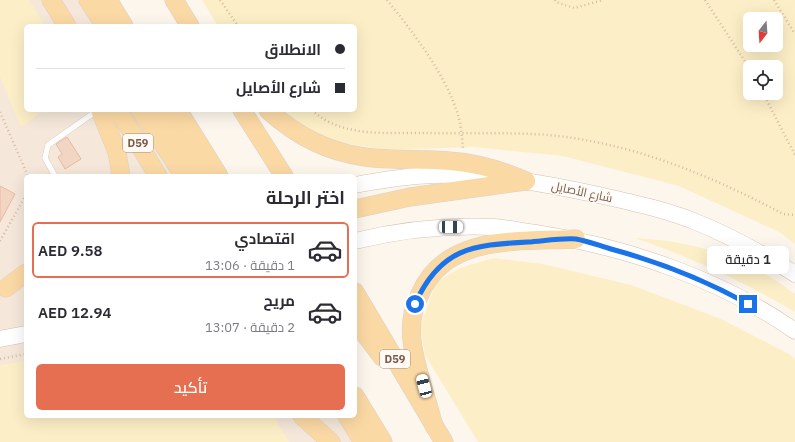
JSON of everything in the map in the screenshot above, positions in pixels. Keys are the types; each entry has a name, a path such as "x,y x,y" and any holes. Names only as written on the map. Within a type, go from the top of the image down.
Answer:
{"main road":[{"path":"52,0 66,24"},
{"path":"88,0 104,24"},
{"path":"108,0 123,24"},
{"path":"174,0 190,24"},
{"path":"100,112 118,152 121,174"},
{"name":"D59","path":"119,112 157,174"},
{"path":"141,112 183,174"},
{"name":"D59","path":"159,112 198,174"},
{"path":"179,112 218,174"},
{"path":"243,112 283,174"},
{"path":"271,112 286,124 318,144 347,154 380,159 450,161 465,163 496,170 526,181"},
{"name":"شارع الأصايل","path":"357,185 395,178 434,175 475,176 526,181 610,198 654,208 695,221 752,247 795,274"},
{"path":"357,208 410,197 526,181"},
{"path":"357,241 376,236 444,227 494,227 576,239 652,260 717,287 795,331"},
{"path":"434,426 412,341 412,322 415,304 423,287 436,270 453,256 472,247 494,244 576,239"},
{"path":"3,289 24,274"},
{"path":"3,289 24,283"},
{"name":"D59","path":"357,295 444,442"},
{"path":"357,324 434,426"},
{"path":"0,339 24,334"},
{"path":"357,399 383,442"},
{"path":"304,418 332,442"},
{"path":"314,418 332,442"},
{"path":"348,418 362,442"}],"lane":[{"path":"54,174 45,158 48,145 96,112"}],"path":[{"path":"220,0 237,24"},
{"path":"386,0 402,18 446,85 459,116 465,163"},
{"path":"554,0 574,8 603,0"},
{"path":"705,0 744,60"},
{"path":"774,0 795,34"},
{"path":"766,100 795,155"},
{"path":"0,112 27,174"},
{"path":"314,112 327,122 357,131 462,134 523,133 579,139 630,151 701,174 783,214 795,215"},
{"path":"0,242 24,199"},
{"path":"0,359 24,354"}],"shaded area":[{"path":"0,0 111,0 126,24 24,24 24,112 180,112 219,174 24,174 24,418 357,418 384,442 0,442"}],"sand":[{"path":"0,0 29,0 44,24 24,24 24,112 41,112 21,127 0,77"},
{"path":"202,0 795,0 795,244 779,232 679,186 563,156 474,147 385,150 327,140 281,112 357,112 357,24 217,24"},
{"path":"635,238 700,247 739,261 776,281 795,294 795,312 756,290 717,271 676,253"},
{"path":"493,258 543,264 631,285 721,319 789,354 795,359 795,442 478,442 425,355 420,327 436,282 460,268"},
{"path":"24,361 24,418 275,418 289,442 0,442 0,365"}],"building":[{"path":"67,137 81,159 65,169 58,157 62,154 56,144"},
{"path":"0,186 15,194 0,222"}],"route":[{"path":"415,304 423,287 436,270 453,256 472,247 494,244 576,239 652,260 724,290 748,304"}]}
